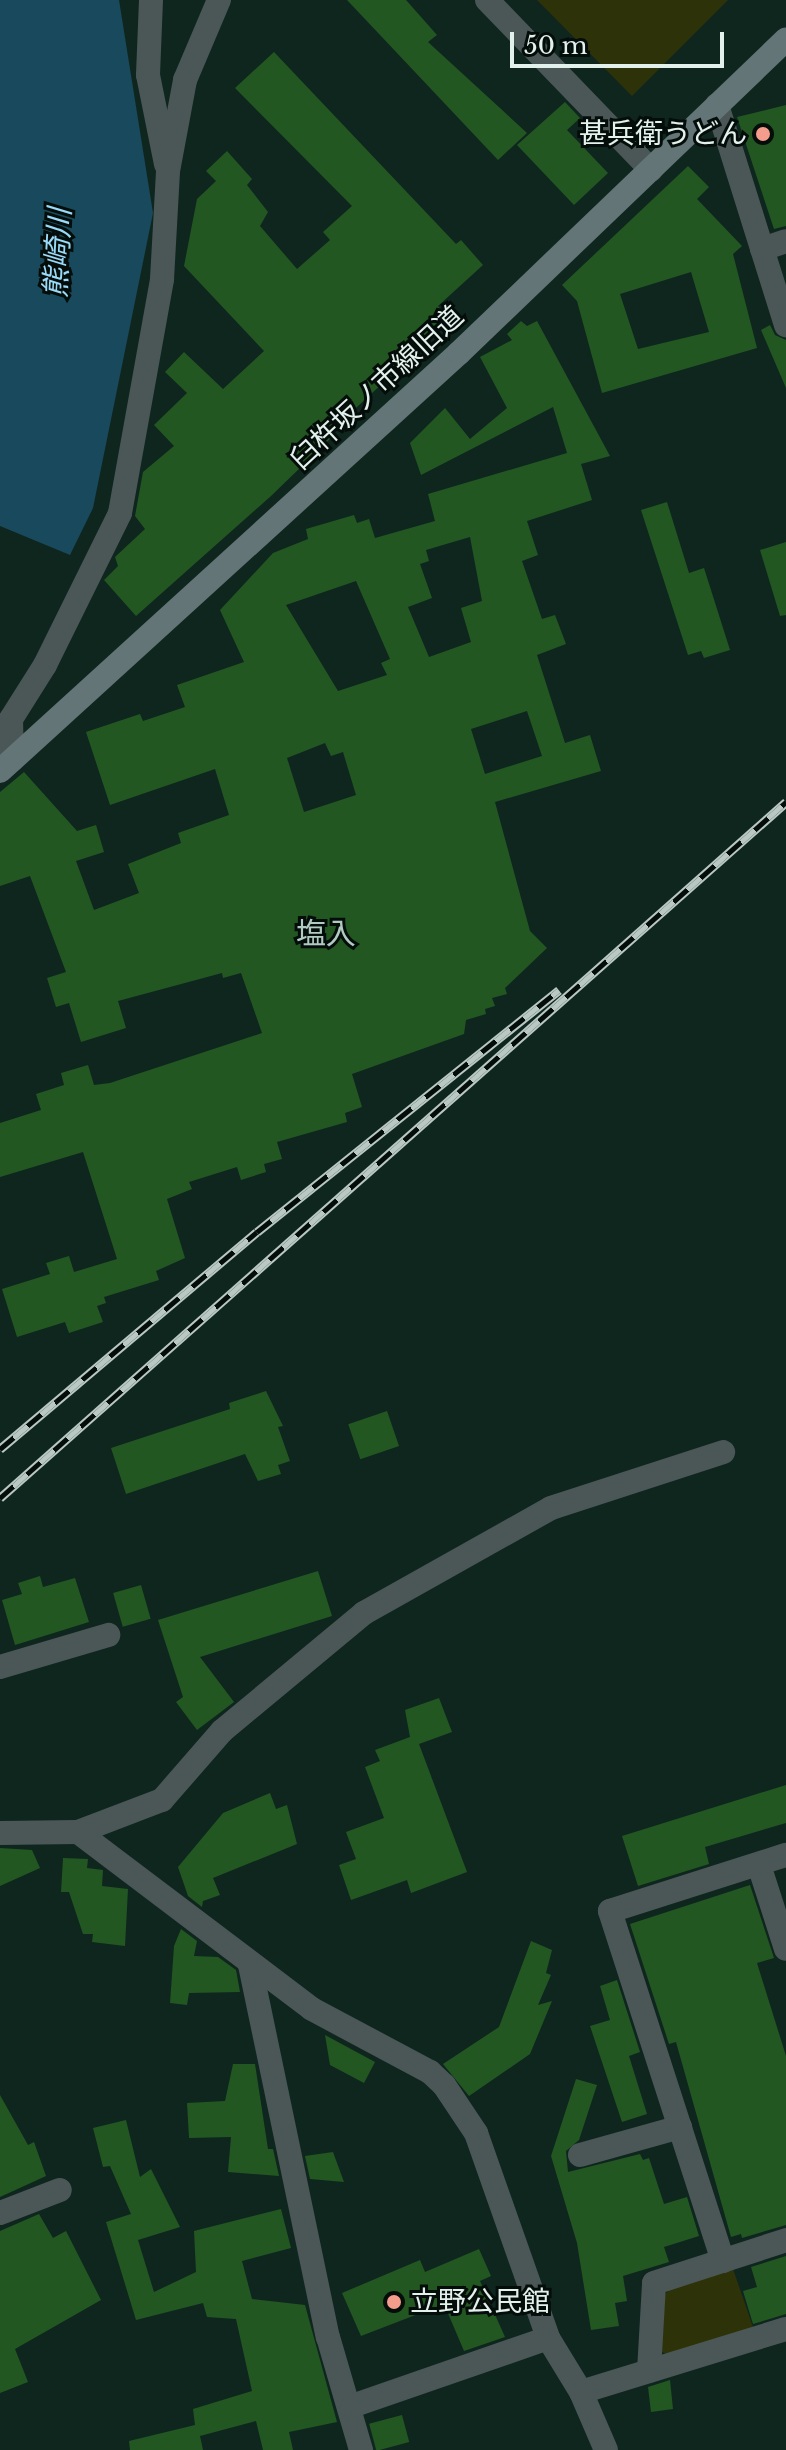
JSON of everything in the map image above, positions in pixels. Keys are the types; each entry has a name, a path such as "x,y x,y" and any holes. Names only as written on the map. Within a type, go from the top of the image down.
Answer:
{"street":[{"path":"151,0 148,75 168,171"},
{"path":"6,766 11,719 45,665 120,513 162,279 168,171 185,80 219,0"},
{"path":"487,0 651,170"},
{"name":"臼杵坂ノ市線旧道","path":"6,766 273,526 786,39"},
{"path":"717,105 786,325"},
{"path":"762,249 786,241"},
{"path":"0,1832 78,1832 162,1800 222,1731 364,1613 551,1508 723,1452"},
{"path":"0,1667 108,1635"},
{"path":"78,1832 312,2009 430,2072 444,2085 476,2133 548,2338 581,2392 606,2450"},
{"path":"723,2261 610,1911 786,1855"},
{"path":"759,1865 786,1949"},
{"path":"250,1965 302,2194 328,2337 352,2406 361,2450"},
{"path":"580,2155 680,2127"},
{"path":"0,2213 60,2190"},
{"path":"649,2371 654,2283 786,2240"},
{"path":"581,2392 786,2329"},
{"path":"352,2406 548,2338"}],"green space":[{"path":"537,0 728,0 632,96"},
{"path":"733,2269 755,2333 671,2356 662,2352 661,2297 672,2288"}],"water":[{"name":"熊崎川","path":"0,0 119,0 153,213 93,508 70,555 0,526"}],"building":[{"path":"347,0 406,0 437,35 428,42 527,133 498,160"},
{"path":"274,52 456,244 461,240 483,265 438,306 451,320 331,431 334,435 271,496 136,616 104,580 118,566 115,557 145,529 135,516 143,472 174,446 154,425 187,393 165,372 184,352 223,389 264,351 184,266 197,199 216,181 206,171 227,151 252,179 247,185 268,212 260,226 297,269 330,240 323,232 352,206 235,88"},
{"path":"565,102 580,118 567,130 608,173 574,205 517,145"},
{"path":"786,105 786,226 774,229 737,117"},
{"path":"688,166 709,187 697,199 742,246 733,254 757,348 602,393 577,301 562,285","holes":["691,272 709,332 638,349 620,294"]},
{"path":"521,321 527,326 537,321 610,456 581,464 592,500 527,521 538,555 522,561 542,619 555,615 566,644 537,655 565,743 590,735 601,771 495,802 530,931 547,948 505,988 507,994 492,998 495,1006 485,1009 486,1014 466,1020 464,1034 352,1074 362,1107 345,1113 347,1122 277,1142 282,1159 264,1164 266,1172 241,1180 237,1167 189,1182 192,1189 167,1199 185,1258 156,1271 159,1280 104,1297 106,1303 97,1306 103,1322 69,1333 65,1322 17,1337 2,1289 50,1274 46,1263 69,1256 74,1272 117,1259 83,1152 0,1177 0,1123 41,1110 36,1094 64,1085 61,1073 88,1065 94,1085 110,1083 262,1033 241,973 223,978 222,973 118,1001 126,1028 81,1042 69,1003 56,1007 47,978 66,972 30,876 0,886 0,792 24,772 77,831 96,825 104,852 76,861 94,910 139,893 128,864 181,843 178,833 229,815 215,769 110,805 86,732 140,714 143,721 185,707 177,685 244,662 220,610 273,553 308,539 306,529 354,515 357,523 369,519 375,538 435,521 428,494 567,453 553,407 421,475 410,443 445,408 470,439 507,408 480,357 512,340 507,334","holes":["470,537 482,601 461,608 471,642 429,657 408,607 432,598 420,564 429,561 426,550","356,581 390,659 381,663 387,675 338,691 286,605","527,711 542,756 485,774 471,729","325,743 331,756 343,752 356,795 304,812 287,758"]},
{"path":"770,325 775,335 786,340 786,388 761,330"},
{"path":"667,502 689,573 704,568 730,650 704,658 701,651 688,655 641,510"},
{"path":"786,542 786,615 780,616 760,550"},
{"path":"266,1391 283,1426 278,1427 290,1461 278,1465 281,1474 258,1481 245,1454 126,1494 111,1448 230,1409 229,1403"},
{"path":"387,1411 399,1446 360,1459 348,1424"},
{"path":"318,1571 332,1616 200,1657 234,1702 197,1730 176,1702 183,1697 158,1620"},
{"path":"40,1576 43,1587 75,1578 89,1622 15,1645 2,1600 22,1594 18,1583"},
{"path":"141,1585 151,1619 123,1627 113,1593"},
{"path":"439,1698 452,1732 419,1744 467,1872 411,1893 407,1880 351,1900 339,1865 356,1859 346,1832 384,1818 365,1767 380,1761 375,1750 410,1737 405,1710"},
{"path":"786,1785 786,1823 705,1847 709,1864 638,1886 622,1836"},
{"path":"270,1793 276,1809 287,1805 297,1844 213,1878 220,1895 203,1901 202,1907 188,1896 178,1867 223,1813"},
{"path":"0,1848 32,1850 40,1868 0,1886"},
{"path":"63,1858 88,1859 87,1868 103,1870 102,1886 128,1889 125,1946 92,1942 93,1934 83,1934 69,1892 61,1892"},
{"path":"750,1885 774,1958 757,1963 786,2056 786,2225 742,2238 741,2234 731,2237 676,2042 669,2044 630,1924"},
{"path":"181,1929 197,1941 194,1956 218,1957 236,1970 240,1992 189,1993 187,2005 170,2003 174,1946"},
{"path":"531,1941 552,1950 546,1973 551,1975 538,2005 552,2001 530,2054 469,2096 443,2064 499,2027"},
{"path":"617,1980 640,2052 629,2056 647,2114 622,2122 590,2026 610,2020 600,1986"},
{"path":"325,2035 375,2062 364,2083 330,2065"},
{"path":"233,2064 255,2064 268,2149 273,2149 279,2176 228,2172 231,2137 189,2138 187,2103 225,2101"},
{"path":"576,2079 597,2085 579,2140 566,2151 568,2172 640,2154 643,2160 649,2158 664,2204 687,2197 699,2236 664,2247 669,2262 623,2276 627,2301 615,2303 619,2326 591,2330 577,2243 551,2156"},
{"path":"0,2095 28,2145 34,2142 46,2176 0,2197"},
{"path":"126,2120 140,2177 151,2169 180,2227 138,2240 154,2292 196,2272 194,2231 281,2209 291,2248 242,2261 252,2299 305,2305 337,2422 289,2432 293,2450 263,2450 256,2421 200,2436 203,2450 130,2450 129,2441 195,2425 193,2409 252,2391 236,2319 207,2317 203,2303 136,2320 106,2222 131,2214 110,2166 103,2167 93,2128"},
{"path":"333,2152 344,2182 310,2179 305,2156"},
{"path":"39,2214 53,2238 66,2231 101,2300 15,2349 28,2382 0,2393 0,2231"},
{"path":"479,2249 491,2276 480,2281 505,2337 464,2351 444,2304 361,2336 342,2293 420,2260 425,2272"},
{"path":"786,2256 786,2314 753,2324 743,2291 757,2287 751,2267"},
{"path":"670,2380 673,2409 651,2412 648,2387"},
{"path":"402,2415 409,2442 376,2450 369,2424"}],"railway":[{"path":"0,1498 786,802"},
{"path":"0,1449 257,1232 559,990"}],"place":[{"name":"甚兵衛うどん","path":"763,134"},
{"name":"立野公民館","path":"394,2302"}],"district":[{"name":"塩入","path":"326,934"}]}
